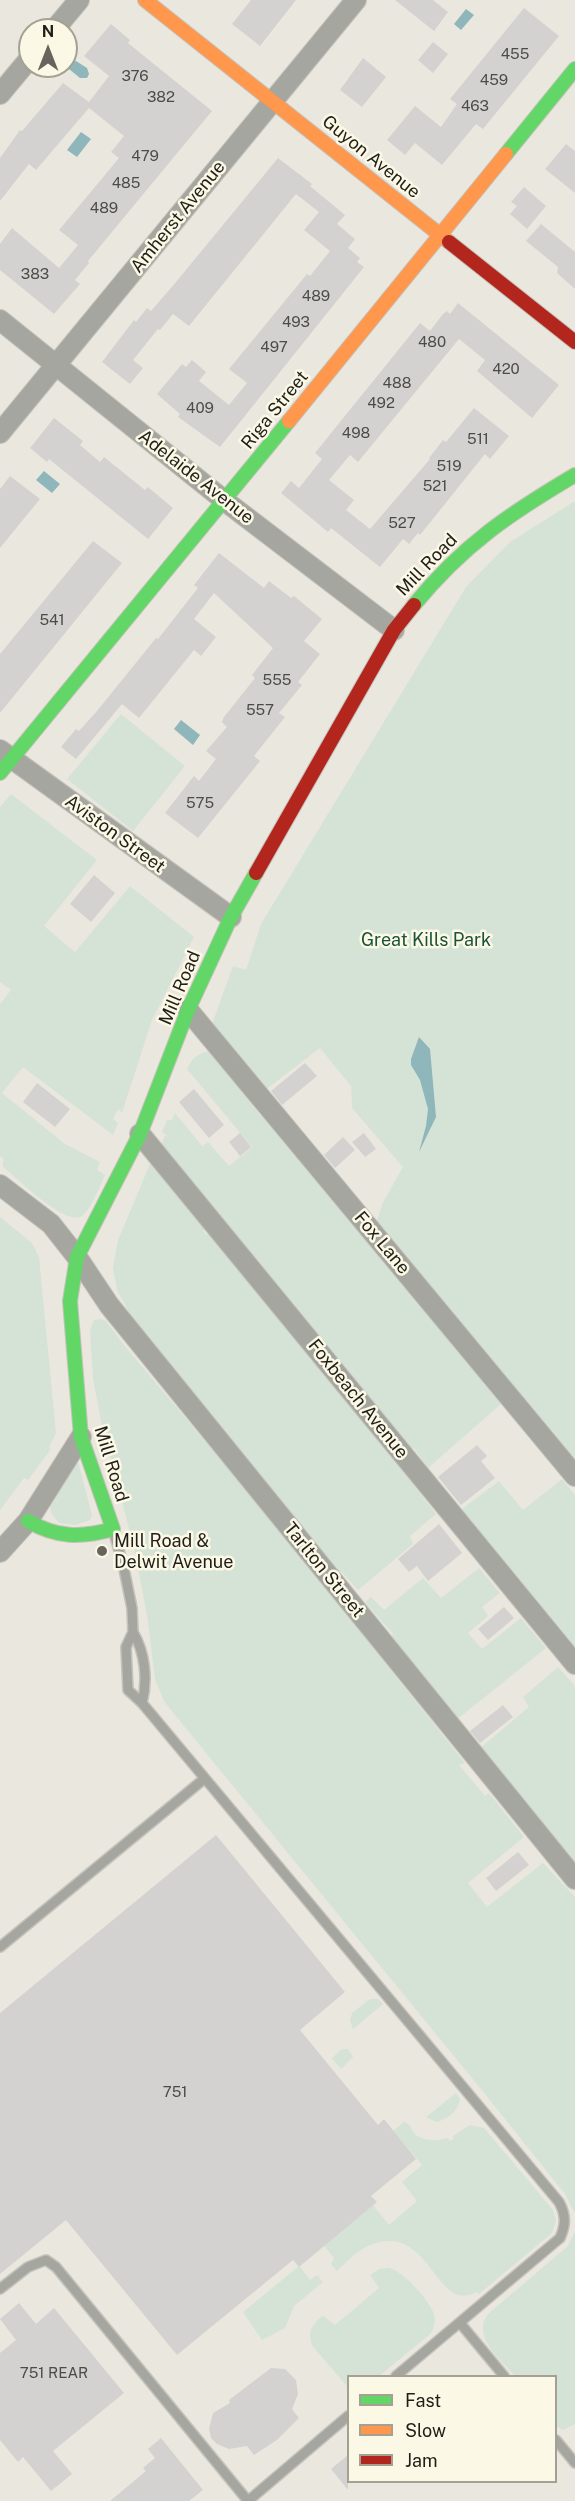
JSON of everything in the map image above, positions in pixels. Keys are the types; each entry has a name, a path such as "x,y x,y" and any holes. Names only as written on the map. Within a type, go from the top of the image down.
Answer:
{"street":[{"path":"64,18 79,0"},
{"name":"Guyon Avenue","path":"145,0 575,342"},
{"name":"Amherst Avenue","path":"0,434 356,0"},
{"name":"Riga Street","path":"4,760 225,501 575,69"},
{"path":"0,93 18,72"},
{"name":"Adelaide Avenue","path":"0,321 225,501 394,630"},
{"name":"Mill Road","path":"28,1521 44,1532 64,1537 88,1536 113,1528 81,1437 70,1300 77,1257 140,1134 189,1010 231,917 394,630 418,598 469,546 501,520 575,475"},
{"name":"Aviston Street","path":"4,760 231,917"},
{"name":"Fox Lane","path":"189,1010 575,1476"},
{"name":"Foxbeach Avenue","path":"140,1134 575,1664"},
{"name":"Tarlton Street","path":"0,1185 51,1224 77,1257 109,1305 575,1879"},
{"path":"0,1552 28,1521 81,1437"}],"lane":[{"path":"113,1528 132,1608 133,1632 126,1647 128,1690 142,1703 559,2202 564,2211 565,2220 560,2238 397,2375"},
{"path":"133,1632 142,1647 145,1690 142,1703"},
{"path":"0,1947 204,1779"},
{"path":"0,2289 37,2261 46,2260 56,2267 248,2501 347,2417"},
{"path":"459,2323 503,2375"},
{"path":"557,2442 575,2463"}],"green space":[{"name":"Great Kills Park","path":"575,501 575,1465 376,1225 382,1204 403,1167 352,1108 351,1086 320,1048 264,1091 211,1027 233,966 246,970 261,924 466,587 510,542"},
{"path":"121,714 185,766 133,831 67,779"},
{"path":"11,794 97,860 44,926 75,952 130,886 194,937 152,1020 122,1113 118,1109 113,1119 118,1123 113,1135 23,1067 2,1093 65,1144 100,1162 97,1170 105,1175 92,1203 82,1216 74,1217 53,1208 2,1166 4,1160 0,1156 0,1004 11,990 0,982 0,807"},
{"path":"208,1051 214,1053 260,1115 280,1132 307,1171 324,1185 382,1250 501,1404 428,1468 414,1448 411,1450 394,1427 390,1428 161,1146 165,1135 171,1138 162,1132 167,1120 172,1120 175,1113 202,1146 208,1142 229,1166 252,1147 187,1069 195,1057"},
{"path":"150,1164 153,1164 205,1229 203,1231 206,1235 209,1233 345,1396 436,1514 410,1536 413,1544 358,1590 341,1571 335,1575 140,1333 117,1290 113,1268 118,1240"},
{"path":"0,1217 32,1243 39,1257 56,1433 49,1447 51,1449 28,1480 24,1478 0,1510"},
{"path":"94,1320 106,1321 264,1511 465,1763 459,1765 485,1796 489,1793 524,1837 468,1883 487,1907 543,1863 575,1897 575,2213 565,2194 485,2094 164,1701 155,1679 147,1615 134,1548 101,1421 93,1379 90,1330"},
{"path":"77,1458 92,1515 90,1520 75,1525 59,1523 51,1513 49,1501"},
{"path":"562,1479 575,1495 575,1648 568,1640 565,1641 461,1513 462,1509 499,1481 523,1510"},
{"path":"479,1568 500,1593 482,1607 488,1616 468,1633 482,1649 521,1618 546,1648 455,1721 387,1640 393,1634 365,1602 371,1597 384,1610 423,1578 441,1598"},
{"path":"558,1667 575,1686 575,1867 479,1749 529,1707 523,1697"},
{"path":"370,1999 378,1999 383,2004 353,2029 350,2021 352,2013"},
{"path":"342,2049 348,2049 353,2057 341,2069 332,2058"},
{"path":"456,2093 460,2099 459,2103 448,2117 436,2122 426,2117"},
{"path":"404,2122 417,2136 430,2140 448,2138 450,2141 454,2139 453,2136 470,2125 484,2128 553,2210 556,2221 552,2233 479,2294 476,2292 462,2296 451,2291 420,2255 407,2245 390,2241 365,2247 337,2271 331,2264 334,2258 324,2246 373,2205 389,2225 417,2201 402,2182 422,2165 393,2131"},
{"path":"575,2231 575,2424 563,2430 557,2427 557,2375 514,2375 490,2348 483,2331 488,2314 568,2246"},
{"path":"299,2266 310,2280 317,2275 323,2282 294,2306 285,2328 262,2340 243,2312"},
{"path":"379,2269 394,2270 407,2279 431,2308 435,2320 434,2326 428,2336 380,2375 347,2375 347,2386 313,2347 310,2337 311,2329 323,2316 335,2325 379,2288 370,2275"}],"water":[{"path":"466,9 474,15 461,30 454,24"},
{"path":"78,62 87,68 89,74 87,78 80,78"},
{"path":"81,132 91,139 77,157 67,150"},
{"path":"44,471 60,484 52,493 36,480"},
{"path":"181,720 200,735 193,745 174,729"},
{"path":"419,1037 430,1049 436,1117 419,1152 428,1109 420,1080 411,1065"}],"building":[{"path":"251,0 296,0 260,46 232,24"},
{"path":"395,0 433,0 448,12 434,31"},
{"path":"524,8 559,36 483,129 476,124 442,165 415,143 405,155 387,140 415,106 441,127 457,104 450,99"},
{"path":"111,24 130,40 128,43 212,111 88,261 89,263 75,280 80,284 54,314 0,270 0,244 12,228 59,268 78,245 59,230 119,158 111,152 124,136 89,108 36,170 29,164 0,201 0,158 20,130 22,131 63,83 89,102 109,76 84,56"},
{"path":"433,42 448,54 433,73 418,60"},
{"path":"363,58 386,77 362,107 340,90"},
{"path":"566,144 575,151 575,193 545,169"},
{"path":"278,158 312,184 310,186 345,215 337,224 355,239 348,248 360,258 357,262 364,267 220,447 178,417 180,414 157,394 182,364 186,367 192,360 206,372 199,381 229,405 247,383 229,369 307,274 310,276 330,251 304,230 319,212 296,194 189,326 173,314 160,330 158,329 133,360 143,368 130,384 102,362 134,320 136,322 147,308 151,311"},
{"path":"524,187 546,206 527,229 510,214 517,206 511,202"},
{"path":"541,224 575,252 575,289 557,273 558,267 526,241"},
{"path":"458,303 559,385 532,418 477,371 485,360 459,339 358,462 350,455 329,480 354,500 346,510 370,529 430,459 443,440 446,442 474,408 509,436 490,459 485,454 420,535 418,533 409,544 403,539 380,567 331,528 328,532 281,493 291,481 299,488 322,459 315,453 420,323 430,331 443,314 447,311 450,314"},
{"path":"54,418 83,441 80,445 100,462 104,457 145,490 148,487 173,508 148,539 49,459 47,462 30,448"},
{"path":"10,476 40,499 0,548 0,489"},
{"path":"93,541 122,563 0,713 0,654"},
{"path":"219,553 264,588 269,581 291,598 294,596 322,619 304,641 320,654 298,682 302,685 279,713 285,717 254,756 260,761 198,838 165,813 194,776 199,781 216,759 206,751 227,727 222,722 224,717 255,678 252,675 273,648 214,593 194,619 216,637 201,656 194,650 139,718 122,704 76,759 61,747 76,729 79,731 97,711 156,638 158,639 198,588 194,585"},
{"path":"94,875 115,893 91,922 70,904"},
{"path":"305,1063 317,1076 282,1105 271,1091"},
{"path":"37,1083 70,1109 55,1127 23,1102"},
{"path":"194,1089 224,1125 209,1138 179,1102"},
{"path":"240,1133 251,1147 240,1156 229,1142"},
{"path":"364,1133 376,1149 365,1157 352,1142"},
{"path":"343,1137 355,1150 335,1168 324,1155"},
{"path":"477,1445 487,1456 481,1461 495,1478 461,1505 438,1477"},
{"path":"439,1524 462,1553 428,1581 417,1566 409,1572 398,1559"},
{"path":"504,1607 514,1618 488,1640 478,1629"},
{"path":"503,1705 513,1717 480,1743 470,1731"},
{"path":"216,1835 345,1992 300,2030 378,2125 384,2119 416,2159 371,2196 377,2202 299,2267 293,2260 177,2355 66,2220 0,2274 0,2013"},
{"path":"518,1852 529,1865 496,1891 486,1878"},
{"path":"19,2303 36,2324 54,2308 124,2393 53,2451 72,2474 51,2491 23,2457 18,2462 0,2440 0,2353 16,2340 0,2319"},
{"path":"271,2368 285,2369 296,2380 298,2394 292,2409 299,2418 277,2440 254,2455 247,2446 229,2449 217,2444 211,2438 209,2429 213,2413 230,2403 229,2400"},
{"path":"161,2438 203,2490 189,2501 110,2501 146,2471 143,2468 155,2458 148,2449"},
{"path":"347,2456 348,2490 331,2469"}],"traffic: fast":[{"path":"506,154 575,69"},
{"path":"0,773 289,421"},
{"path":"414,605 451,565 488,532 575,475"},
{"path":"28,1521 49,1531 69,1535 90,1534 113,1529 81,1437 70,1301 77,1257 140,1134 188,1010 231,917 256,873"}],"traffic: slow":[{"path":"145,0 449,242"},
{"path":"289,421 506,154"}],"traffic: jam":[{"path":"449,242 575,342"},
{"path":"256,873 394,630 414,605"}],"place":[{"name":"Mill Road & Delwit Avenue","path":"102,1551"}]}
